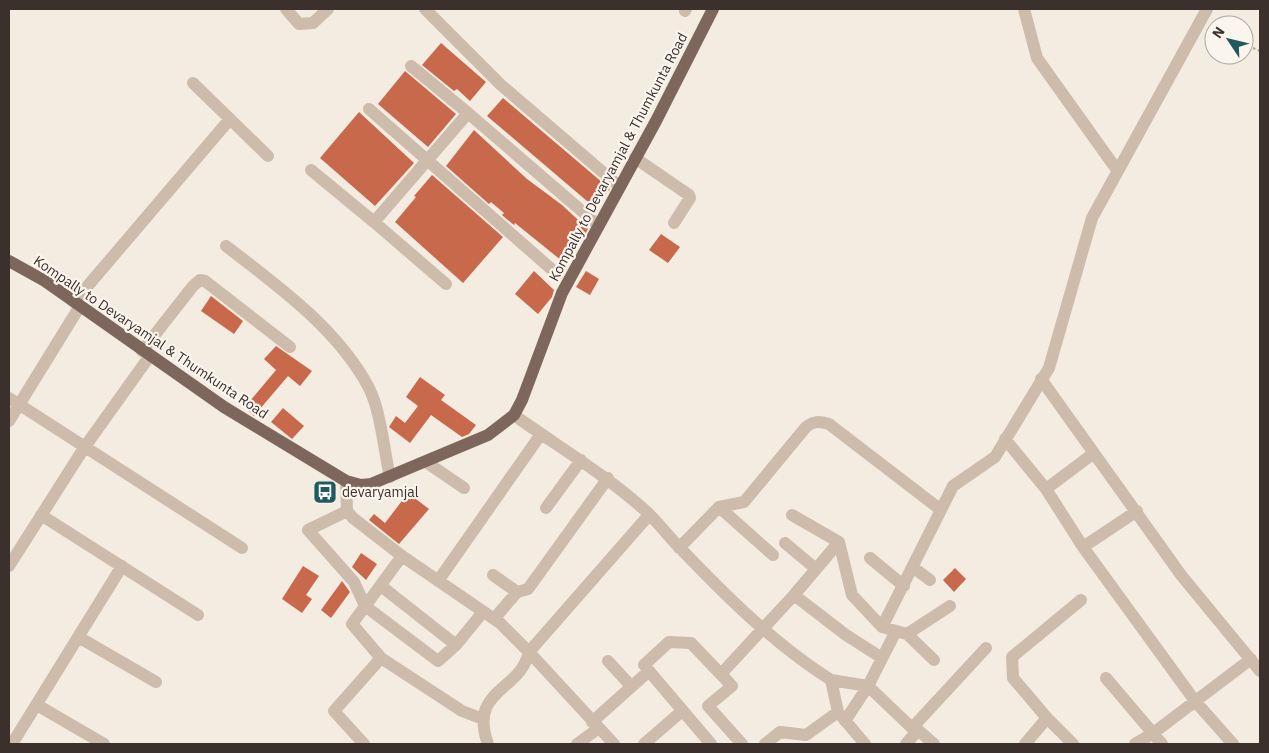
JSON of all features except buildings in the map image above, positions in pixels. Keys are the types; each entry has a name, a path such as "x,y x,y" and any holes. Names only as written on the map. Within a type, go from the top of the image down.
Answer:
{"main road":[{"name":"Kompally to Devaryamjal & Thumkunta Road","path":"9,260 45,281 146,354 224,407 346,480 361,485 390,478 488,435 514,415 562,293 656,121 713,9"}],"street":[{"path":"286,9 300,24 313,23 328,9"},
{"path":"425,9 501,85 539,115 619,186"},
{"path":"1024,9 1037,58 1117,170"},
{"path":"882,627 914,568 953,486 995,457 1049,368 1092,218 1207,9"},
{"path":"411,66 598,225"},
{"path":"193,82 268,156"},
{"path":"369,109 557,274"},
{"path":"374,222 468,113"},
{"path":"9,422 14,402 77,304 230,119"},
{"path":"635,158 689,195 690,198 674,223"},
{"path":"312,170 446,284"},
{"path":"226,246 278,286 332,337 356,369 369,389 374,404 390,478"},
{"path":"9,566 146,354 193,286 200,280 205,281 290,347"},
{"path":"1041,379 1181,574 1260,671"},
{"path":"14,402 242,548"},
{"path":"514,415 608,478 650,515 679,548 763,629 800,660 832,680 868,686 934,744"},
{"path":"679,548 719,507 724,504 744,502 806,427 813,422 821,421 829,424 942,510"},
{"path":"438,581 541,434"},
{"path":"1005,439 1046,489 1083,547 1195,701 1232,744"},
{"path":"1046,489 1094,453"},
{"path":"546,508 581,460"},
{"path":"426,462 464,488"},
{"path":"347,511 308,530 354,582 365,606 438,661 517,592 528,589 608,478"},
{"path":"346,480 347,511 402,556 489,616 529,652 614,744"},
{"path":"719,507 773,555"},
{"path":"1083,547 1137,511"},
{"path":"41,515 198,614"},
{"path":"488,744 483,719 489,702 522,668 529,652 650,515"},
{"path":"792,515 839,542 852,595 882,627 902,633 934,660"},
{"path":"721,674 794,596 839,542"},
{"path":"785,543 816,569"},
{"path":"402,556 352,624 381,658 462,711 483,719"},
{"path":"870,558 904,586"},
{"path":"12,744 80,638 122,566"},
{"path":"914,568 930,580"},
{"path":"493,575 517,592"},
{"path":"381,586 456,645"},
{"path":"794,596 838,630 882,658"},
{"path":"1074,744 1059,740 1047,718 1013,678 1012,657 1081,600"},
{"path":"765,744 780,732 806,735 842,716 868,686 882,658 902,633 950,606"},
{"path":"80,638 156,682"},
{"path":"711,744 644,666 669,642 691,643 732,686 708,706 742,744"},
{"path":"906,744 915,729 986,648"},
{"path":"364,744 334,711 381,658"},
{"path":"1135,744 1152,734 1251,659"},
{"path":"608,661 631,686"},
{"path":"577,744 631,686 649,671"},
{"path":"1106,678 1162,744"},
{"path":"832,680 842,716 865,744"},
{"path":"36,705 104,744"},
{"path":"644,744 682,711"},
{"path":"1025,744 1047,718"}],"place":[{"name":"devaryamjal","path":"325,492"}]}
